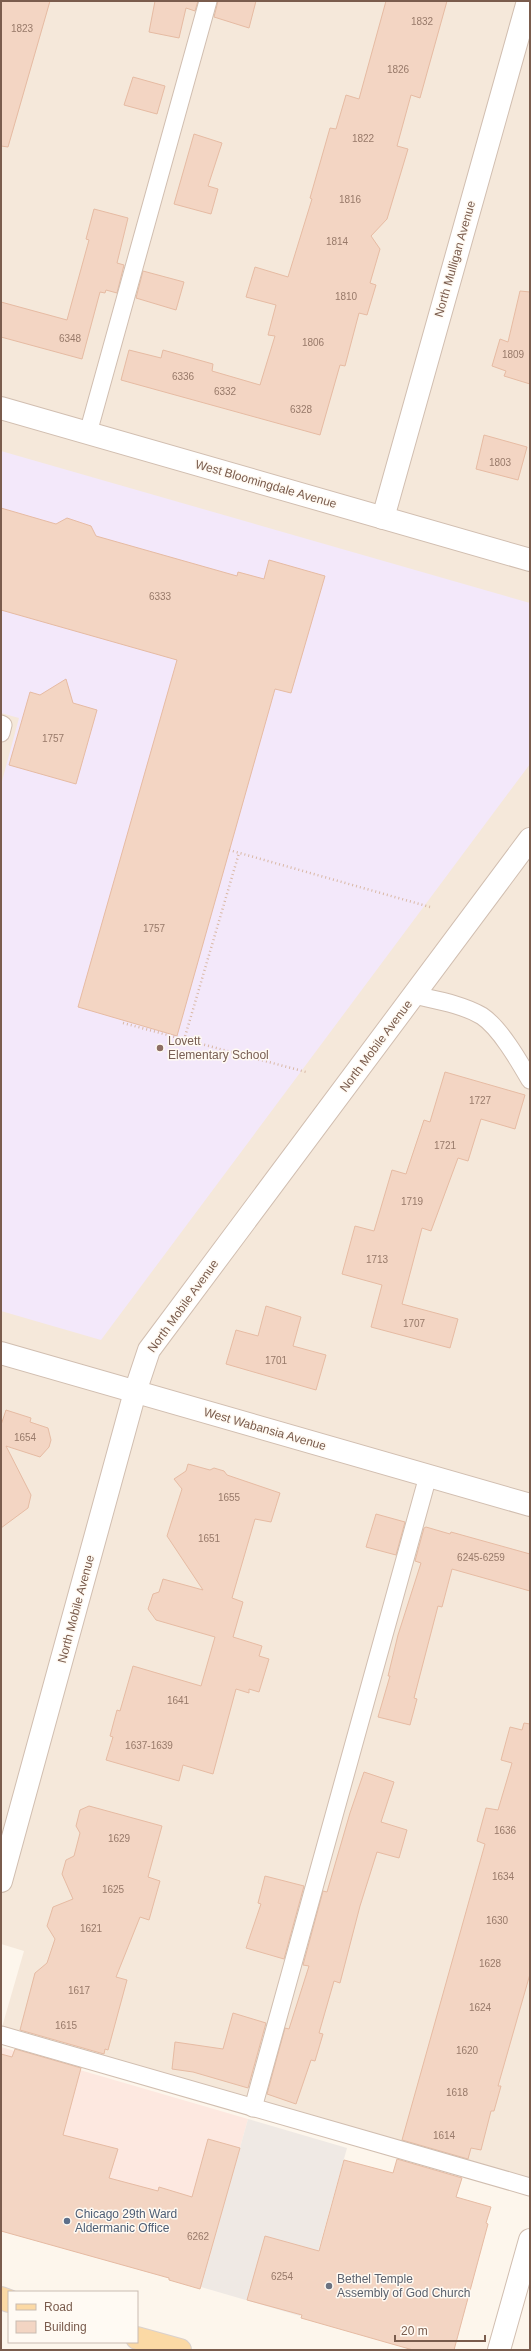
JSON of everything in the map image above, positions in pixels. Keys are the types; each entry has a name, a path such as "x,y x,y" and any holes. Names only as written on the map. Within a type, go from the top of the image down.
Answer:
{"main road":[{"path":"138,2338 180,2350"}],"street":[{"name":"North Mulligan Avenue","path":"383,518 528,1"},
{"name":"West Bloomingdale Avenue","path":"1,408 530,560"},
{"name":"North Mobile Avenue","path":"1,1880 135,1392 149,1350 530,839"},
{"name":"West Wabansia Avenue","path":"1,1353 530,1505"},
{"path":"500,2350 530,2240"}],"lane":[{"path":"88,433 208,1"},
{"path":"1,724 3,725 1,733"},
{"path":"414,995 454,1005 482,1016 511,1048 530,1080"},
{"path":"253,2108 428,1476"},
{"path":"1,2035 530,2187"}],"path":[{"path":"229,850 430,907"},
{"path":"184,1040 239,853"},
{"path":"123,1023 306,1072"}],"shaded area":[{"path":"1,1 530,1 530,2179 2,2027 24,1951 1,1944"},
{"name":"Lovett Elementary School","path":"1,451 530,603 530,764 101,1340 1,1311 1,785 19,718 1,713"},
{"path":"1,2047 248,2119 201,2287 1,2231"},
{"path":"248,2119 347,2148 300,2316 201,2287"}],"building":[{"path":"1,1 50,1 8,147 1,146"},
{"path":"155,1 198,1 195,11 186,8 179,38 149,32"},
{"path":"218,1 256,1 249,28 214,17"},
{"path":"386,1 447,1 420,98 411,95 397,146 408,149 387,219 371,236 380,249 370,283 376,285 367,315 359,313 345,366 340,365 320,435 121,380 129,350 161,358 163,350 213,364 212,371 260,385 275,336 268,335 276,305 246,297 255,267 288,277 312,199 310,198 330,128 336,129 346,95 359,99"},
{"path":"133,77 165,86 157,114 124,105"},
{"path":"194,134 222,143 208,186 218,189 211,214 174,204"},
{"path":"94,209 128,218 117,263 124,265 117,293 106,290 105,293 100,292 82,359 1,337 1,302 67,320 89,240 86,239"},
{"path":"143,271 184,282 176,310 136,298"},
{"path":"520,291 530,292 530,384 504,376 506,371 492,366 500,339 508,342"},
{"path":"484,435 527,447 518,480 476,469"},
{"path":"1,508 56,524 67,518 91,526 96,536 237,576 238,572 264,579 269,560 325,576 291,693 275,689 177,1036 78,1007 177,660 1,610"},
{"path":"66,679 73,703 97,710 76,784 9,765 30,692 40,695"},
{"path":"445,1072 525,1095 515,1129 481,1119 468,1161 458,1158 431,1231 422,1228 402,1304 458,1319 450,1348 371,1327 382,1285 342,1274 355,1226 374,1231 392,1170 406,1174 424,1120 430,1122"},
{"path":"266,1306 301,1317 293,1346 326,1355 316,1390 226,1364 236,1330 258,1336"},
{"path":"6,1410 31,1418 30,1422 48,1428 51,1440 49,1447 40,1457 6,1446 31,1495 28,1508 1,1528 1,1425"},
{"path":"188,1464 210,1470 214,1468 224,1471 227,1475 280,1493 271,1522 255,1519 232,1598 243,1602 233,1637 262,1646 259,1656 269,1659 259,1692 249,1689 249,1693 236,1689 213,1774 183,1765 179,1781 106,1760 113,1737 110,1736 117,1710 120,1711 133,1666 201,1686 215,1637 156,1620 148,1609 153,1594 159,1592 163,1579 203,1590 167,1536 182,1489 174,1479 186,1471"},
{"path":"376,1514 405,1522 396,1555 366,1547"},
{"path":"426,1527 450,1534 451,1532 530,1554 530,1591 452,1569 442,1607 438,1606 414,1698 417,1699 410,1725 378,1717 390,1676 388,1676 398,1635 421,1563 415,1561 424,1528"},
{"path":"524,1723 530,1724 530,1974 498,2086 501,2086 494,2111 491,2111 481,2150 471,2148 468,2159 402,2140 485,1844 477,1841 486,1808 498,1810 512,1763 501,1760 510,1727 522,1730"},
{"path":"364,1772 394,1782 381,1822 407,1830 399,1858 377,1852 360,1906 340,1983 334,1981 319,2033 323,2034 315,2061 311,2060 296,2104 267,2094 285,2028 289,2029 309,1966 303,1965 323,1891 327,1892 350,1813"},
{"path":"89,1806 162,1826 148,1877 160,1881 149,1920 140,1917 116,1977 127,1980 108,2050 105,2049 104,2054 20,2030 35,1973 47,1963 55,1939 47,1926 53,1907 73,1899 62,1874 66,1860 74,1856 80,1833 76,1826 80,1810"},
{"path":"265,1876 304,1886 284,1959 246,1948 261,1904 258,1903"},
{"path":"233,2013 266,2023 248,2088 193,2072 172,2069 175,2042 223,2049"},
{"path":"15,2049 81,2068 63,2135 118,2149 109,2178 158,2191 159,2187 192,2197 208,2139 240,2148 200,2289 169,2280 169,2278 1,2231 1,2054 12,2057"},
{"path":"397,2159 462,2178 456,2197 491,2207 486,2223 488,2224 454,2350 413,2350 301,2318 302,2315 247,2300 265,2236 319,2251 344,2160 393,2173"}],"place":[{"name":"Lovett Elementary School","path":"160,1048"},
{"name":"Chicago 29th Ward Aldermanic Office","path":"67,2221"},
{"name":"Bethel Temple Assembly of God Church","path":"329,2286"}]}
